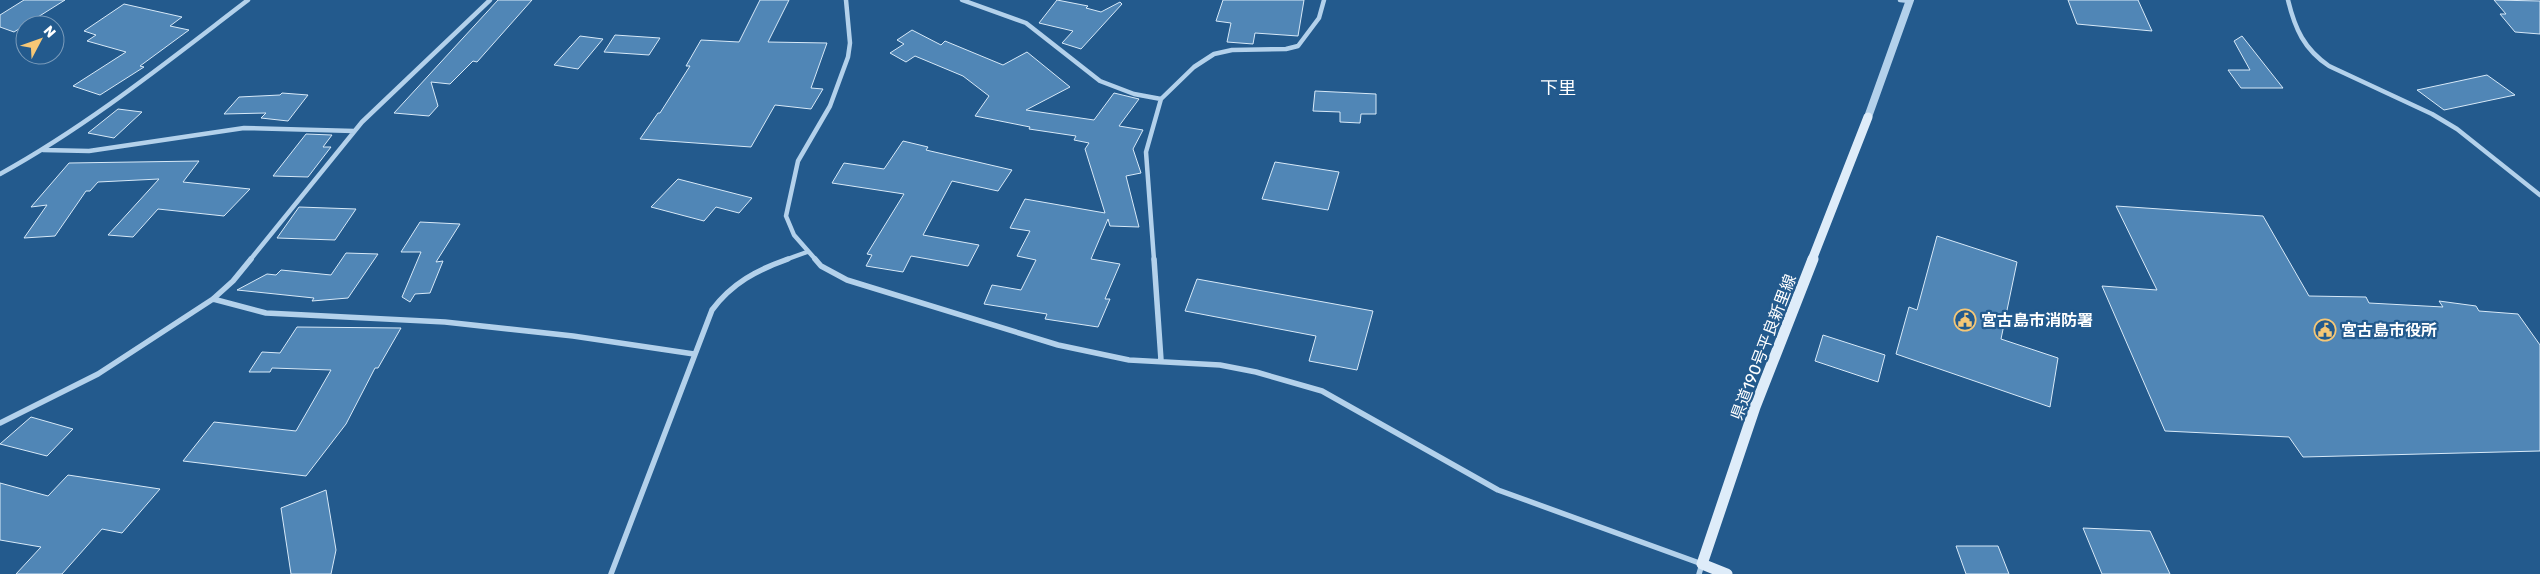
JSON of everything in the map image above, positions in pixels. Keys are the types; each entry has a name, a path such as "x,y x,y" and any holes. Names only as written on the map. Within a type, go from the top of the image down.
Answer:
{"main road":[{"name":"県道190号平良新里線","path":"1700,569 1756,407 1868,117"},
{"path":"1700,569 1727,574"}],"street":[{"path":"0,174 43,150 126,93 248,0"},
{"path":"0,423 98,374 214,299 233,281 354,131 490,0"},
{"path":"846,0 850,43 848,57 830,106 798,161 788,199 786,216 794,235 821,266 847,280 1058,345 1128,360 1161,360 1220,365 1256,372 1322,391 1498,490 1700,569"},
{"path":"962,0 1026,23 1064,55 1100,81 1134,94 1161,99"},
{"path":"1161,360 1146,152 1161,99 1194,67 1214,54 1232,50 1286,49 1298,46 1319,18 1324,0"},
{"path":"1868,117 1910,1 1900,0"},
{"path":"2288,0 2296,31 2305,47 2314,57 2329,66 2432,114 2457,129 2540,195"},
{"path":"43,150 89,150 244,128 354,131"},
{"path":"611,574 712,310 723,294 742,278 807,252"},
{"path":"214,299 266,313 445,322 573,336 694,354"}],"building":[{"path":"24,0 65,0 41,15 15,15 14,32 0,27 0,15"},
{"path":"498,0 532,0 477,62 473,61 450,84 431,82 438,106 429,116 394,113"},
{"path":"760,0 789,0 768,42 827,43 811,88 823,89 811,109 775,105 751,147 640,139 658,113 660,113 690,66 686,66 701,40 739,42"},
{"path":"1057,0 1088,6 1086,8 1101,12 1120,2 1122,4 1081,49 1062,43 1073,31 1039,23"},
{"path":"1223,0 1304,0 1298,36 1255,33 1253,44 1227,42 1231,23 1216,21"},
{"path":"2068,0 2138,0 2152,31 2077,24"},
{"path":"2494,0 2540,1 2540,34 2515,32 2500,14 2506,14"},
{"path":"124,4 182,17 170,26 189,30 140,66 144,67 100,95 73,86 126,52 87,41 96,35 84,31"},
{"path":"912,30 941,45 945,41 1003,65 1027,52 1070,87 1026,110 1094,120 1114,93 1139,99 1119,126 1143,130 1133,149 1141,173 1126,176 1139,227 1110,226 1108,219 1091,259 1120,264 1105,299 1110,299 1098,327 1045,319 1047,314 984,304 992,285 1021,290 1036,260 1017,256 1030,231 1010,228 1025,199 1105,213 1085,149 1089,143 1074,140 1076,136 1029,129 1030,127 975,116 989,96 963,76 915,56 906,62 890,53 904,44 897,40"},
{"path":"615,35 660,38 649,55 604,52"},
{"path":"580,36 603,39 578,69 554,65"},
{"path":"2242,36 2283,88 2241,88 2228,70 2250,70 2234,41"},
{"path":"2487,75 2515,95 2444,110 2417,90"},
{"path":"1315,91 1376,94 1376,114 1361,114 1360,123 1340,122 1340,112 1313,111"},
{"path":"282,93 308,95 288,121 261,118 266,113 224,114 239,97 280,95"},
{"path":"118,109 142,112 114,138 88,133"},
{"path":"306,134 332,135 323,147 331,147 308,177 273,176"},
{"path":"903,141 928,147 926,150 1012,170 998,191 952,181 923,235 979,245 968,266 911,256 903,272 866,266 872,255 867,254 904,194 832,183 844,163 884,169"},
{"path":"199,161 183,182 250,189 224,216 158,209 133,237 108,235 159,179 98,182 90,191 86,191 55,236 24,238 47,205 31,207 69,163"},
{"path":"1275,162 1339,172 1328,210 1262,199"},
{"path":"678,179 752,198 739,213 716,207 704,221 651,207"},
{"name":"宮古島市役所","path":"2116,206 2263,216 2309,296 2366,297 2369,303 2443,307 2439,301 2476,306 2479,311 2518,314 2540,345 2540,451 2303,457 2289,437 2165,431 2102,286 2157,290"},
{"path":"299,207 356,209 335,240 277,238"},
{"path":"420,222 460,224 436,262 443,261 430,293 415,294 410,302 402,297 421,252 401,252"},
{"path":"1937,236 2017,262 2001,339 2058,358 2050,407 1896,354 1909,307 1917,310"},
{"path":"346,253 378,254 348,298 312,301 314,298 237,290 267,274 276,275 281,270 331,275"},
{"path":"1197,279 1373,311 1357,370 1309,361 1316,336 1185,311"},
{"path":"297,327 401,328 378,368 375,368 346,424 306,476 183,461 214,422 296,431 331,370 272,368 270,372 249,372 262,352 280,353"},
{"path":"1823,335 1885,355 1878,382 1815,361"},
{"path":"31,417 73,429 47,456 0,444"},
{"path":"68,475 160,489 122,533 102,529 62,574 16,574 41,547 0,540 0,483 48,496"},
{"path":"326,490 336,550 331,574 291,574 281,508"},
{"path":"2083,528 2150,531 2170,574 2102,574"},
{"path":"1956,546 1998,546 2009,574 1966,574"}],"place":[{"name":"宮古島市消防署","path":"1965,320"},
{"name":"宮古島市役所","path":"2325,330"}],"district":[{"name":"下里","path":"1558,88"}]}
